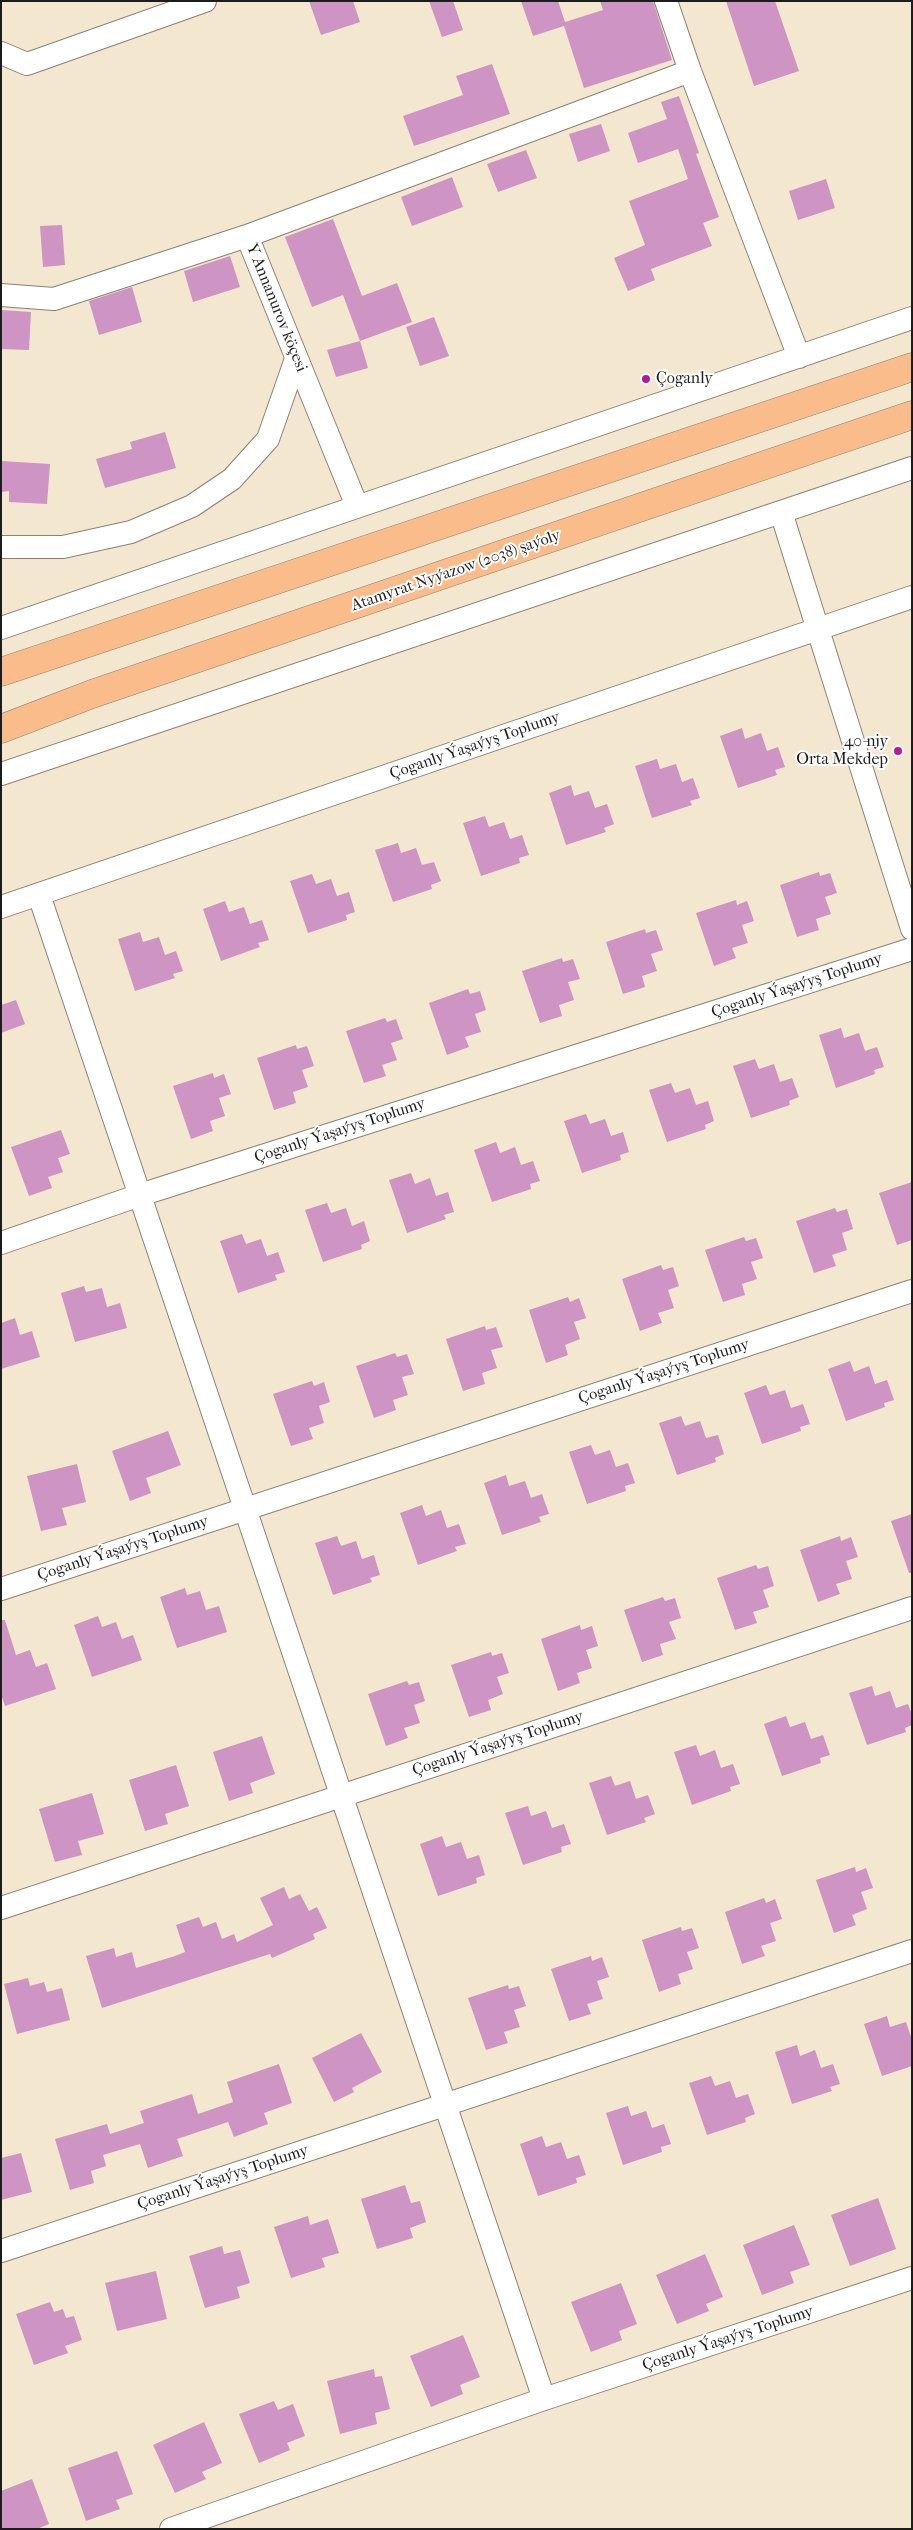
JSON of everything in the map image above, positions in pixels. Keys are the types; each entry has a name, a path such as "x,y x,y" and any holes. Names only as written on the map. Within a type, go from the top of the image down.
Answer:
{"main road":[{"path":"1,672 912,367"},
{"name":"Atamyrat Nyýazow (2038) şaýoly","path":"1,729 102,691 912,415"}],"street":[{"path":"1,53 27,64 205,1"},
{"path":"666,1 690,71 798,357"},
{"path":"247,236 690,71"},
{"name":"Y Annanurov köçesi","path":"1,294 54,298 247,236 358,506"},
{"path":"1,628 912,318"},
{"path":"1,547 63,547 130,532 192,506 232,479 268,439 296,359"},
{"path":"1,774 912,468"},
{"path":"781,512 912,929"},
{"name":"Çoganly Ýaşaýyş Toplumy","path":"1,907 912,597"},
{"path":"39,894 544,2399"},
{"name":"Çoganly Ýaşaýyş Toplumy","path":"1,1243 140,1195 912,950"},
{"name":"Çoganly Ýaşaýyş Toplumy","path":"1,1589 912,1291"},
{"name":"Çoganly Ýaşaýyş Toplumy","path":"1,1908 912,1608"},
{"name":"Çoganly Ýaşaýyş Toplumy","path":"1,2251 912,1950"},
{"name":"Çoganly Ýaşaýyş Toplumy","path":"170,2529 544,2399 912,2278"}],"building":[{"path":"309,1 353,1 360,22 321,35"},
{"path":"429,1 453,1 463,30 442,37"},
{"path":"521,1 558,1 565,22 603,10 600,1 653,1 672,60 584,88 564,26 533,36"},
{"path":"726,1 775,1 799,71 754,86"},
{"path":"492,64 510,114 414,146 403,116 463,95 456,76"},
{"path":"679,96 699,153 696,154 719,217 703,223 712,246 651,269 655,280 628,291 614,258 645,245 629,201 688,179 678,149 638,163 628,133 667,119 661,102"},
{"path":"601,124 610,151 578,162 569,134"},
{"path":"526,150 537,178 498,192 487,164"},
{"path":"452,177 463,207 412,226 401,197"},
{"path":"826,179 835,208 798,220 789,191"},
{"path":"333,219 362,296 397,283 412,322 360,341 343,295 312,307 285,237"},
{"path":"62,225 65,265 43,267 40,226"},
{"path":"230,256 240,287 193,302 184,271"},
{"path":"132,287 142,322 99,335 89,301"},
{"path":"1,310 31,312 29,350 1,349"},
{"path":"434,317 449,356 420,366 406,327"},
{"path":"360,341 368,368 336,377 327,350"},
{"path":"165,432 176,468 105,488 96,459 132,449 130,442"},
{"path":"1,461 50,464 47,504 9,502 9,491 1,492"},
{"path":"742,728 745,739 761,733 767,751 778,747 785,767 775,770 777,775 738,788 720,736"},
{"path":"657,759 660,769 676,764 682,782 693,778 700,798 690,801 692,805 652,818 635,766"},
{"path":"571,785 574,796 589,791 595,808 607,804 614,824 604,828 606,832 566,845 549,793"},
{"path":"485,816 489,827 504,822 510,839 522,835 529,855 519,858 520,863 481,876 463,823"},
{"path":"398,843 401,853 416,848 422,865 434,862 441,881 431,885 432,889 393,902 375,850"},
{"path":"819,872 820,876 830,873 837,893 825,897 831,914 816,919 819,930 797,937 780,885"},
{"path":"312,874 316,884 331,879 337,896 349,892 355,912 346,915 347,920 308,933 290,881"},
{"path":"736,900 737,905 747,901 754,921 742,925 748,943 732,948 736,958 714,966 696,913"},
{"path":"225,901 229,912 244,907 250,924 262,920 269,940 258,943 260,947 221,961 203,909"},
{"path":"645,929 646,933 656,930 663,950 651,954 657,971 642,976 645,987 623,994 606,942"},
{"path":"140,932 143,942 159,937 165,955 176,951 183,971 173,974 175,978 135,991 118,939"},
{"path":"562,958 563,962 573,959 580,979 568,982 574,1000 559,1005 562,1016 540,1023 522,971"},
{"path":"468,989 470,994 480,991 486,1010 475,1014 481,1032 465,1037 469,1047 447,1055 429,1003"},
{"path":"16,1000 25,1024 1,1033 1,1005"},
{"path":"385,1018 387,1022 396,1019 403,1039 391,1043 397,1060 382,1065 386,1076 364,1083 346,1031"},
{"path":"841,1028 844,1038 859,1033 865,1051 877,1047 884,1067 874,1070 875,1074 836,1088 819,1035"},
{"path":"296,1045 297,1049 307,1046 314,1066 302,1070 308,1087 293,1092 296,1103 274,1110 257,1058"},
{"path":"755,1059 759,1069 774,1064 780,1082 792,1078 799,1097 789,1101 790,1105 751,1118 733,1066"},
{"path":"213,1073 214,1078 224,1074 231,1094 219,1098 225,1116 210,1121 213,1131 191,1139 173,1086"},
{"path":"671,1083 675,1093 690,1088 696,1105 708,1101 714,1121 705,1125 706,1129 667,1142 649,1090"},
{"path":"586,1114 590,1124 605,1119 611,1136 623,1132 629,1152 620,1155 621,1160 582,1173 564,1121"},
{"path":"61,1130 70,1154 58,1158 63,1172 48,1177 52,1188 29,1196 11,1147"},
{"path":"496,1142 500,1153 515,1147 521,1165 533,1161 540,1181 530,1184 531,1189 492,1202 474,1150"},
{"path":"411,1173 415,1184 430,1178 436,1196 448,1192 454,1212 444,1215 446,1219 407,1233 389,1180"},
{"path":"912,1182 912,1240 897,1245 879,1193"},
{"path":"327,1203 331,1213 346,1208 352,1226 364,1221 370,1241 361,1245 362,1249 323,1262 305,1210"},
{"path":"835,1208 837,1212 847,1209 853,1229 842,1233 847,1250 832,1255 836,1266 814,1273 796,1221"},
{"path":"242,1234 246,1244 261,1239 267,1256 278,1252 285,1272 275,1275 277,1280 238,1293 220,1241"},
{"path":"744,1237 746,1241 756,1238 763,1258 751,1262 757,1279 742,1284 745,1295 723,1302 705,1250"},
{"path":"661,1265 663,1270 673,1267 679,1286 668,1290 674,1308 658,1313 662,1323 640,1331 622,1279"},
{"path":"84,1286 86,1292 102,1288 107,1307 120,1303 127,1328 75,1342 61,1293"},
{"path":"568,1297 570,1302 579,1298 586,1318 574,1322 580,1339 565,1345 568,1355 546,1363 529,1310"},
{"path":"15,1318 20,1335 32,1331 40,1357 1,1369 1,1323"},
{"path":"485,1326 486,1330 496,1327 503,1347 491,1350 497,1368 482,1373 485,1384 463,1391 446,1339"},
{"path":"395,1353 397,1357 407,1354 414,1374 402,1377 408,1395 393,1400 396,1410 374,1418 356,1366"},
{"path":"850,1361 854,1372 869,1366 875,1384 887,1380 894,1400 884,1403 885,1407 846,1421 828,1369"},
{"path":"312,1381 314,1386 324,1382 330,1402 319,1406 324,1423 309,1428 313,1439 291,1446 273,1394"},
{"path":"766,1385 770,1395 785,1390 791,1408 803,1404 810,1424 800,1427 801,1431 762,1444 744,1393"},
{"path":"681,1416 685,1426 700,1421 706,1438 718,1435 724,1454 715,1458 716,1462 677,1475 659,1423"},
{"path":"168,1431 181,1465 146,1478 151,1493 130,1501 112,1451"},
{"path":"591,1445 595,1455 610,1450 616,1467 628,1463 635,1483 625,1486 626,1491 587,1504 569,1452"},
{"path":"77,1464 86,1502 62,1508 67,1525 41,1531 27,1476"},
{"path":"506,1475 509,1486 525,1481 531,1498 542,1494 549,1514 539,1517 541,1522 502,1535 484,1483"},
{"path":"422,1505 426,1516 441,1510 447,1528 459,1524 466,1544 455,1547 457,1551 418,1565 400,1513"},
{"path":"912,1514 912,1573 909,1573 891,1521"},
{"path":"337,1536 341,1546 356,1541 362,1559 374,1555 380,1575 370,1578 372,1582 333,1595 315,1543"},
{"path":"840,1536 841,1541 851,1537 858,1557 846,1561 852,1579 836,1584 840,1594 818,1602 800,1550"},
{"path":"756,1565 758,1569 768,1566 774,1586 763,1590 769,1607 753,1612 757,1623 735,1630 717,1578"},
{"path":"185,1588 187,1595 200,1591 206,1610 219,1606 227,1632 177,1648 160,1597"},
{"path":"663,1597 665,1601 675,1598 681,1618 669,1622 676,1639 660,1644 663,1655 642,1662 624,1610"},
{"path":"98,1616 102,1627 116,1622 122,1639 133,1635 142,1660 92,1677 74,1625"},
{"path":"1,1620 5,1620 16,1655 30,1650 36,1667 47,1663 56,1689 5,1706 1,1694"},
{"path":"580,1625 581,1630 592,1626 598,1646 586,1650 592,1668 577,1673 580,1683 558,1691 541,1639"},
{"path":"491,1652 492,1656 502,1653 509,1673 497,1677 503,1694 488,1700 491,1710 469,1717 451,1665"},
{"path":"407,1681 409,1685 419,1682 425,1701 414,1705 420,1723 404,1728 408,1738 386,1746 368,1694"},
{"path":"872,1686 875,1696 890,1691 896,1708 908,1704 912,1715 912,1725 905,1728 906,1732 867,1745 849,1693"},
{"path":"786,1716 790,1727 805,1722 811,1739 823,1735 830,1755 820,1758 821,1763 782,1776 764,1724"},
{"path":"262,1736 275,1774 250,1783 253,1793 229,1801 213,1752"},
{"path":"696,1745 700,1756 715,1750 721,1768 733,1764 740,1784 730,1787 731,1791 692,1805 674,1752"},
{"path":"176,1765 189,1806 165,1814 168,1824 145,1831 129,1780"},
{"path":"611,1776 615,1786 630,1781 636,1799 648,1795 655,1814 644,1818 646,1822 607,1835 589,1783"},
{"path":"92,1793 104,1834 78,1841 82,1855 55,1862 39,1809"},
{"path":"528,1806 531,1816 546,1811 552,1828 564,1824 571,1844 561,1847 562,1852 523,1865 505,1813"},
{"path":"442,1836 446,1847 461,1842 467,1859 479,1855 485,1875 476,1878 477,1883 438,1896 420,1844"},
{"path":"855,1867 856,1872 866,1868 873,1888 861,1892 867,1909 852,1915 856,1925 834,1933 816,1880"},
{"path":"284,1887 289,1899 300,1894 309,1911 317,1907 327,1928 313,1934 315,1939 272,1958 270,1954 102,2008 86,1956 114,1948 116,1957 132,1952 136,1968 175,1956 185,1952 176,1925 199,1917 203,1927 216,1922 222,1939 234,1934 237,1942 273,1925 260,1898"},
{"path":"764,1898 766,1903 775,1899 782,1919 770,1923 776,1941 761,1946 765,1956 742,1964 725,1912"},
{"path":"681,1927 682,1931 692,1928 699,1948 687,1952 693,1969 678,1974 681,1984 659,1992 642,1940"},
{"path":"591,1956 592,1961 602,1957 609,1977 597,1981 603,1999 587,2004 591,2014 569,2021 551,1969"},
{"path":"28,1978 30,1986 44,1982 47,1992 62,1988 70,2020 17,2034 4,1984"},
{"path":"508,1985 509,1989 519,1986 526,2006 514,2010 520,2027 504,2032 508,2043 486,2050 468,1998"},
{"path":"887,2016 890,2027 906,2022 912,2040 912,2066 882,2076 864,2024"},
{"path":"361,2033 382,2072 352,2088 354,2092 334,2102 312,2058"},
{"path":"797,2045 800,2056 815,2050 821,2068 833,2064 840,2084 830,2087 832,2091 792,2104 775,2052"},
{"path":"279,2064 292,2103 264,2113 268,2124 234,2137 228,2122 177,2139 183,2156 148,2168 140,2144 103,2155 106,2166 91,2171 94,2183 70,2190 55,2139 107,2124 110,2134 144,2123 140,2111 192,2094 198,2114 233,2102 227,2082"},
{"path":"711,2076 715,2086 730,2081 736,2098 748,2094 755,2114 745,2118 746,2122 707,2135 689,2083"},
{"path":"628,2106 631,2116 646,2111 652,2128 664,2124 671,2144 661,2147 662,2152 623,2165 606,2113"},
{"path":"542,2136 546,2147 561,2142 567,2159 579,2155 586,2175 576,2178 577,2183 538,2196 520,2144"},
{"path":"21,2153 32,2192 1,2200 1,2158"},
{"path":"405,2185 411,2203 420,2201 426,2222 410,2228 413,2238 377,2249 361,2199"},
{"path":"878,2198 896,2249 850,2266 831,2215"},
{"path":"308,2216 310,2225 328,2219 339,2253 322,2258 325,2267 291,2278 274,2227"},
{"path":"794,2225 810,2265 790,2272 794,2283 762,2295 743,2245"},
{"path":"222,2246 224,2254 240,2250 250,2283 237,2287 240,2298 205,2308 189,2256"},
{"path":"705,2254 723,2297 706,2304 709,2311 677,2324 656,2275"},
{"path":"156,2271 167,2319 117,2331 105,2283"},
{"path":"621,2283 637,2324 619,2331 622,2340 591,2352 571,2302"},
{"path":"50,2302 54,2312 63,2309 66,2318 74,2316 82,2340 65,2346 68,2353 34,2365 16,2314"},
{"path":"463,2335 480,2377 460,2385 463,2394 431,2407 410,2356"},
{"path":"374,2369 375,2377 382,2376 390,2409 375,2413 377,2424 340,2434 327,2381"},
{"path":"274,2401 278,2410 293,2404 305,2436 287,2443 290,2450 259,2463 239,2414"},
{"path":"204,2422 222,2463 202,2472 206,2479 175,2493 153,2445"},
{"path":"117,2451 133,2494 116,2500 120,2509 86,2521 68,2468"},
{"path":"32,2479 49,2524 37,2529 1,2529 1,2491"}],"place":[{"name":"Çoganly","path":"646,379"},
{"name":"40-njy Orta Mekdep","path":"898,751"}]}
